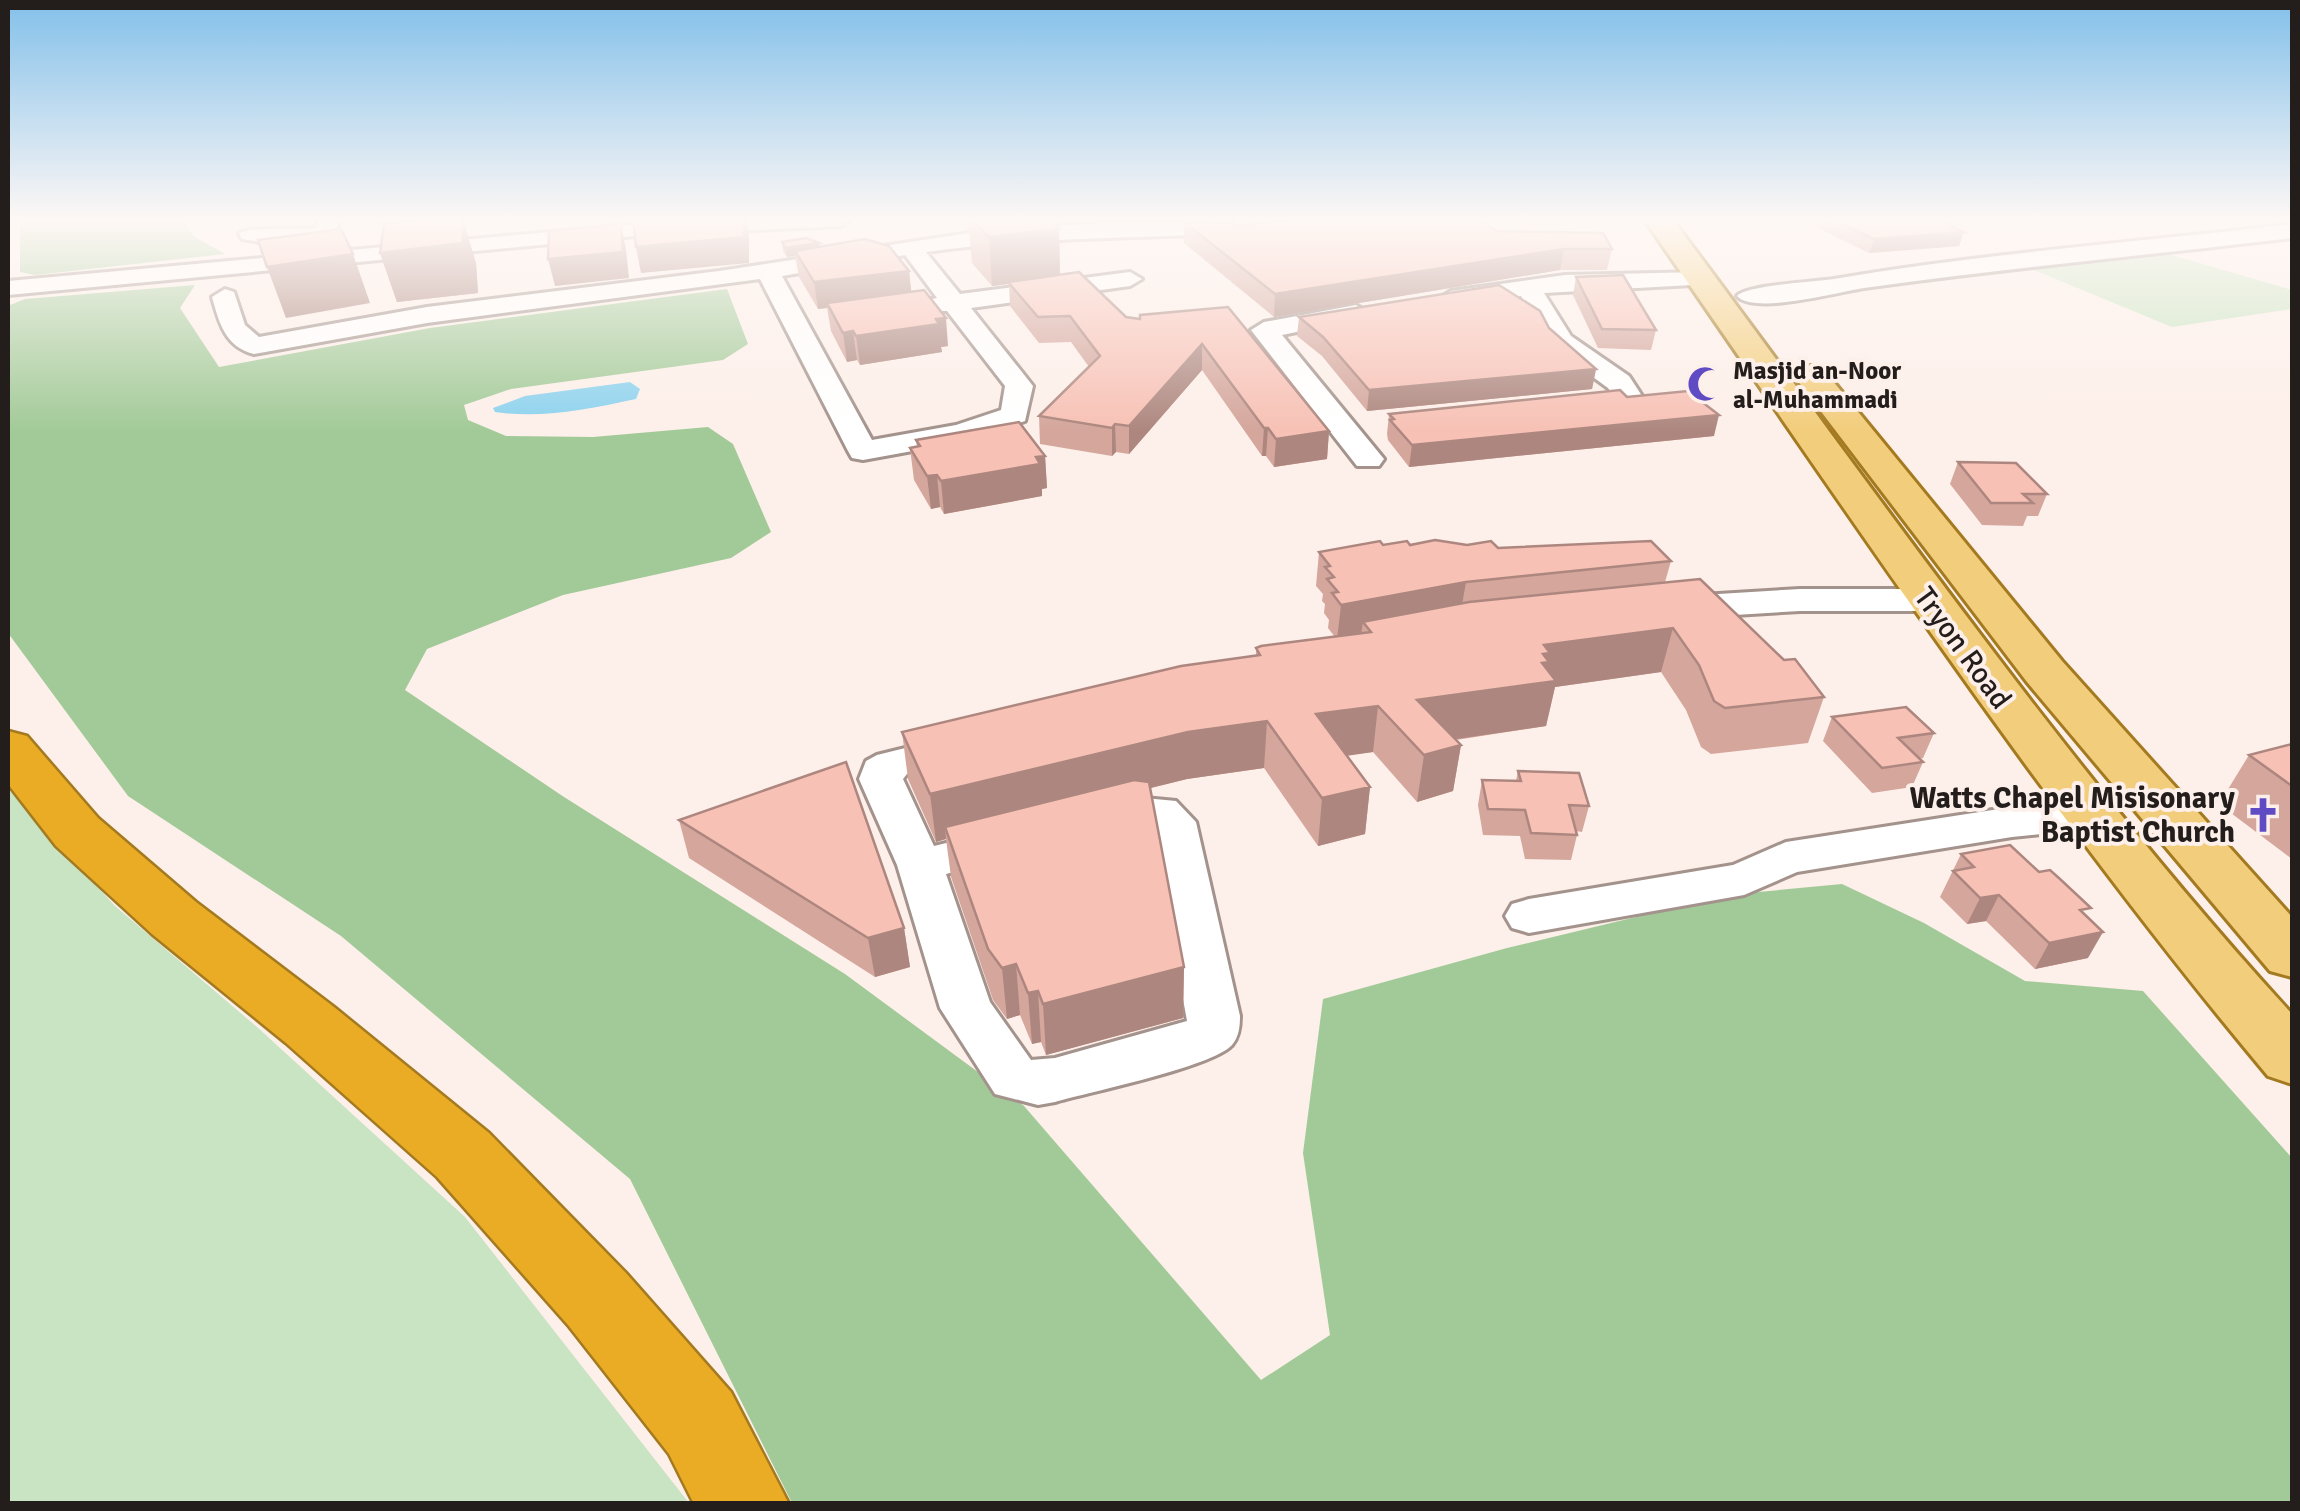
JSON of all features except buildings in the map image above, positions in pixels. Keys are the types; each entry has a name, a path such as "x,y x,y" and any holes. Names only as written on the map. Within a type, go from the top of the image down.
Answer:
{"highway":[{"path":"8,748 78,832 160,906 310,1025 463,1156 598,1299 700,1422 743,1504"}],"main road":[{"name":"Tryon Road","path":"1709,290 1928,600 2090,817 2232,992 2292,1058"},
{"name":"Tryon Road","path":"1745,290 2075,708 2166,818 2292,955"},
{"path":"1892,550 1943,589 2005,671 2075,708"}],"street":[{"path":"520,290 520,303"},
{"path":"226,297 233,328 254,346 350,324 621,290"},
{"path":"782,290 806,323 863,451 962,433 1015,415 1019,386 944,290"},
{"path":"909,309 1053,290"},
{"path":"1417,304 1512,290"},
{"path":"1530,290 1562,341 1619,382 1630,399"},
{"path":"1750,296 1815,290"},
{"path":"1368,459 1264,330 1380,310"},
{"path":"1591,402 1664,395"},
{"path":"1340,426 1379,423"},
{"path":"1624,612 1800,600 1928,600"},
{"path":"920,865 1134,811 1160,811 1173,822 1214,1016 1212,1031 1196,1042 1055,1080 1038,1083 1014,1078 966,1008 920,865 880,779 880,771 892,764 996,738"},
{"path":"1529,916 1744,879 1786,858 2012,822 2090,817"}],"green space":[{"path":"192,290 180,308 219,367 430,328 727,290 748,344 723,360 511,389 464,405 468,420 506,436 593,437 708,427 733,444 771,532 731,558 563,595 427,649 405,690 564,797 845,974 1024,1106 1261,1380 1330,1335 1303,1153 1323,999 1507,948 1727,895 1842,884 1924,923 2025,981 2143,991 2292,1158 2292,1503 792,1503 630,1179 341,936 128,796 8,633 10,305 25,299"},
{"path":"2081,290 2292,290 2292,309 2172,327"},
{"path":"8,789 115,906 257,1027 465,1217 689,1503 8,1503"}],"water":[{"path":"630,382 640,389 636,399 601,406 530,414 495,412 493,408 525,396"}],"place":[{"name":"Masjid an-Noor al-Muhammadi","path":"1705,384"},
{"name":"Watts Chapel Misisonary Baptist Church","path":"2263,815"}]}
